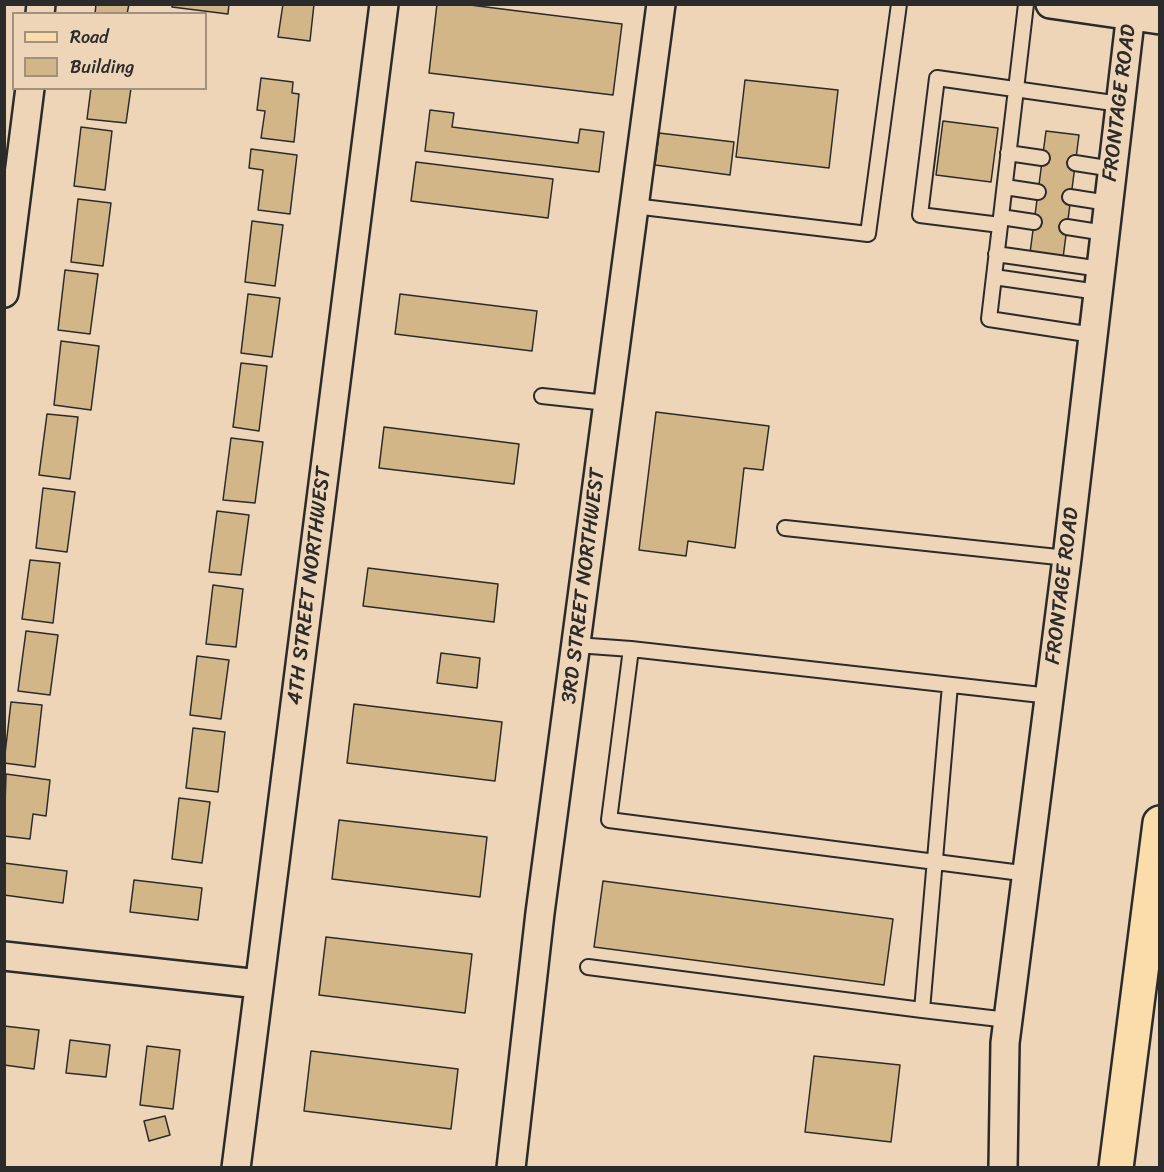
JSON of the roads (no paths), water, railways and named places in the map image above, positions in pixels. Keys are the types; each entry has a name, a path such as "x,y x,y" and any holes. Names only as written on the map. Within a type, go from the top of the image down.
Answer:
{"main road":[{"path":"1116,1167 1160,823"}],"street":[{"name":"4TH STREET NORTHWEST","path":"236,1167 384,4"},
{"name":"3RD STREET NORTHWEST","path":"511,1167 540,913 661,4"},
{"path":"1050,4 1131,10 1160,20"},
{"name":"FRONTAGE ROAD","path":"1003,1167 1005,1043 1029,874 1131,10"},
{"path":"4,293 30,90"},
{"path":"4,956 259,984"}],"lane":[{"path":"634,206 868,234 899,4"},
{"path":"1026,4 989,320 1094,335"},
{"path":"1034,222 921,215 937,78 1120,104"},
{"path":"1008,153 1042,158"},
{"path":"1075,163 1113,169"},
{"path":"1005,188 1038,192"},
{"path":"1070,197 1108,203"},
{"path":"1067,227 1105,233"},
{"path":"996,254 1100,280"},
{"path":"994,277 1100,280"},
{"path":"542,396 608,403"},
{"path":"785,528 1067,558"},
{"path":"576,645 631,649 1050,696"},
{"path":"631,649 609,820 1029,874"},
{"path":"922,1010 950,685"},
{"path":"588,968 1008,1020"}]}
